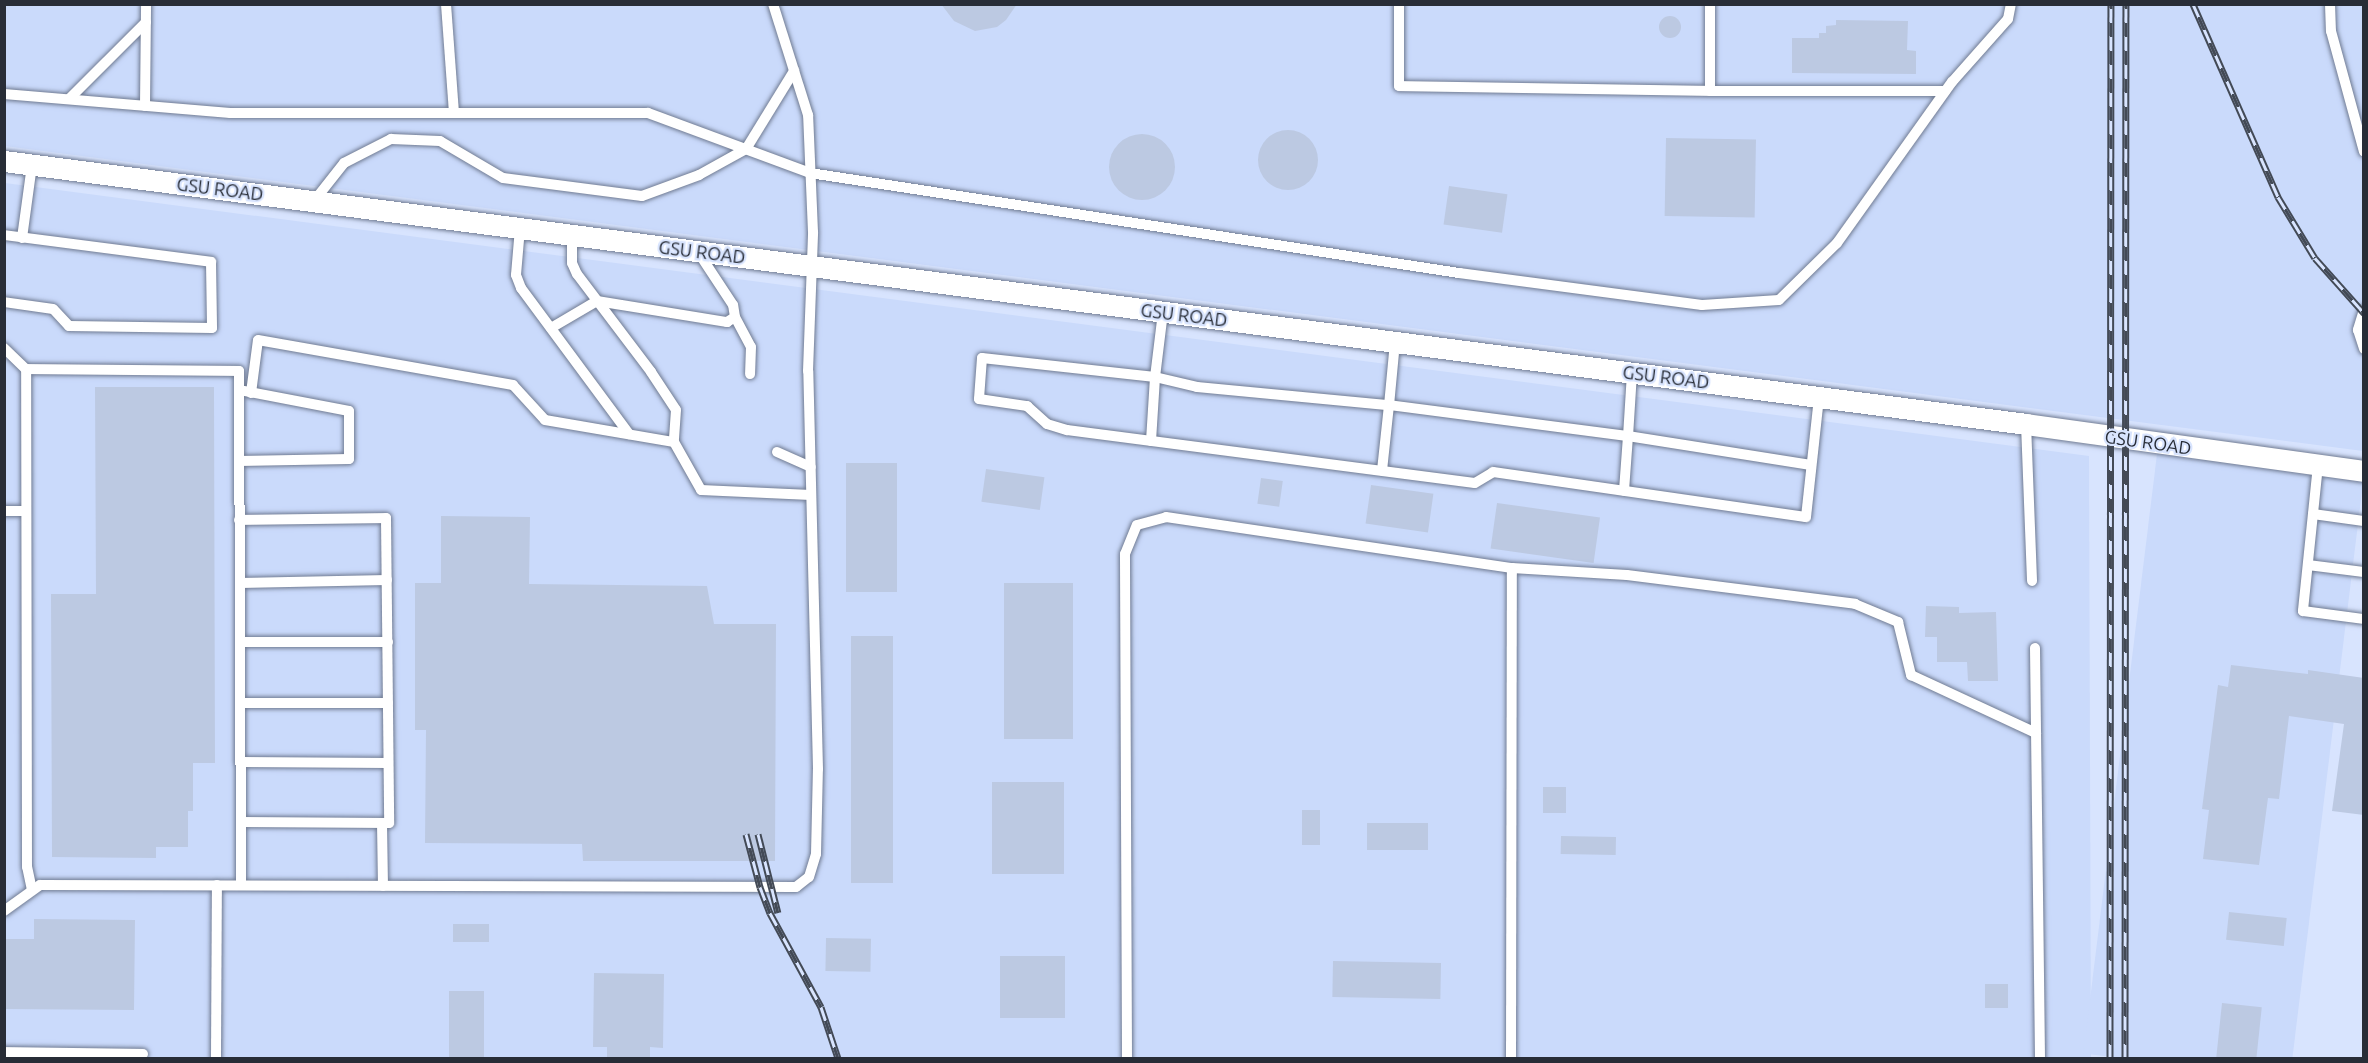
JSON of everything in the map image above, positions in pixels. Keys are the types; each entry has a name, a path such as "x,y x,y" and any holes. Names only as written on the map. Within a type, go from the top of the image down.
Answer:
{"street":[{"name":"GSU ROAD","path":"4,162 2026,424 2364,471"}],"lane":[{"path":"145,105 146,4"},
{"path":"447,4 454,113"},
{"path":"4,911 40,885 796,887 809,878 816,854 818,769 808,372 812,266 808,115 773,4"},
{"path":"1399,4 1399,86 1710,91 1945,91"},
{"path":"1710,4 1710,91"},
{"path":"4,94 230,113 648,113 810,173 1458,273 1702,305 1779,300 1837,243 1945,91 2008,19 2011,4"},
{"path":"2330,4 2331,31 2364,152"},
{"path":"69,99 146,22"},
{"path":"314,201 344,163 391,139 440,141 503,178 642,196 699,175 746,149 794,71"},
{"path":"22,238 32,165"},
{"path":"520,228 516,275 521,288 629,434"},
{"path":"4,235 211,262 212,328 69,326 53,309 4,302"},
{"path":"572,235 572,263 676,410 674,442 701,490 812,495"},
{"path":"697,251 733,305 735,316 751,347 750,374"},
{"path":"551,328 597,301 727,322 735,316"},
{"path":"2364,310 2358,330 2364,349"},
{"path":"1151,441 1162,312"},
{"path":"251,393 258,340 513,385 545,420 674,442"},
{"path":"1382,471 1395,342"},
{"path":"4,348 26,369 238,371 241,885"},
{"path":"1811,465 1628,436 1389,405 1197,387 1155,377 982,358 979,399 1028,406 1047,424 1067,430 1475,483 1493,472 1806,517 1819,397"},
{"path":"26,369 27,867 32,890"},
{"path":"1624,491 1632,373"},
{"path":"238,390 348,411 349,459 239,461"},
{"path":"2026,424 2032,580"},
{"path":"777,452 811,466"},
{"path":"2318,465 2303,611 2364,619"},
{"path":"4,511 26,511"},
{"path":"2313,514 2364,521"},
{"path":"1127,1059 1125,554 1137,525 1166,517 1512,568 1628,575 1855,604 1898,622 1911,675 2036,733"},
{"path":"239,519 386,519 388,642 389,823 241,822"},
{"path":"2308,565 2364,572"},
{"path":"1511,1059 1512,568"},
{"path":"240,583 387,580"},
{"path":"240,642 388,642"},
{"path":"2035,648 2040,1059"},
{"path":"240,703 388,703"},
{"path":"241,762 388,763"},
{"path":"382,823 383,886"},
{"path":"216,1059 217,885"},
{"path":"4,1052 143,1054"}],"shaded area":[{"path":"5,5 2363,5 2363,451 5,146"},
{"path":"5,183 2089,456 2091,1058 5,1058"},
{"path":"2157,454 2363,479 2292,1058 2120,1058 2083,1053"}],"building":[{"path":"941,4 1017,4 1006,20 997,27 975,31 954,21"},
{"path":"1670,16 1678,19 1681,27 1678,35 1670,38 1662,35 1659,27 1662,19"},
{"path":"1836,20 1908,21 1907,50 1916,51 1916,74 1792,73 1792,38 1819,38 1819,33 1826,33 1826,26 1836,25"},
{"path":"1288,130 1309,139 1318,160 1309,181 1288,190 1267,181 1258,160 1267,139"},
{"path":"1136,134 1148,134 1160,139 1170,149 1175,167 1173,180 1160,195 1148,200 1136,200 1124,195 1114,185 1109,173 1109,161 1114,149 1124,139"},
{"path":"1666,138 1756,140 1755,218 1665,216"},
{"path":"1449,186 1507,194 1502,233 1444,225"},
{"path":"95,387 214,387 215,763 193,763 193,811 188,811 188,847 156,847 156,858 52,857 51,594 96,594"},
{"path":"846,463 897,463 897,592 846,592"},
{"path":"986,469 1044,477 1040,510 981,502"},
{"path":"1261,478 1283,481 1279,507 1257,504"},
{"path":"1371,485 1433,494 1428,532 1366,524"},
{"path":"1497,503 1600,517 1594,563 1491,549"},
{"path":"441,516 530,517 529,584 707,586 714,624 776,624 775,861 583,861 582,844 425,843 426,730 415,730 415,583 441,583"},
{"path":"1004,583 1073,583 1073,739 1004,739"},
{"path":"1926,606 1959,607 1959,613 1996,612 1998,681 1968,681 1967,662 1937,662 1937,637 1925,637"},
{"path":"851,636 893,636 893,883 851,883"},
{"path":"2231,665 2308,674 2308,670 2364,678 2364,815 2332,811 2344,724 2289,716 2279,799 2268,798 2259,865 2203,859 2209,810 2202,809 2218,685 2228,687"},
{"path":"992,782 1064,782 1064,874 992,874"},
{"path":"1543,787 1566,787 1566,813 1543,813"},
{"path":"1302,810 1320,810 1320,845 1302,845"},
{"path":"1367,823 1428,823 1428,850 1367,850"},
{"path":"1561,836 1616,837 1616,855 1561,854"},
{"path":"2229,912 2287,918 2284,946 2226,940"},
{"path":"34,919 135,920 134,1010 4,1009 4,939 34,939"},
{"path":"453,924 489,924 489,942 453,942"},
{"path":"826,938 871,939 870,972 825,971"},
{"path":"1000,956 1065,956 1065,1018 1000,1018"},
{"path":"1333,961 1441,963 1440,999 1332,997"},
{"path":"594,973 664,974 663,1048 650,1047 650,1059 607,1059 607,1047 593,1047"},
{"path":"1985,984 2008,984 2008,1008 1985,1008"},
{"path":"449,991 484,991 484,1058 449,1058"},
{"path":"2222,1003 2262,1007 2256,1058 2216,1058"}],"railway":[{"path":"2110,1058 2111,4"},
{"path":"2125,1058 2126,4"},
{"path":"2193,4 2278,197 2315,258 2364,313"},
{"path":"746,834 760,887 770,913 821,1007 838,1058"},
{"path":"758,834 778,913"}]}
